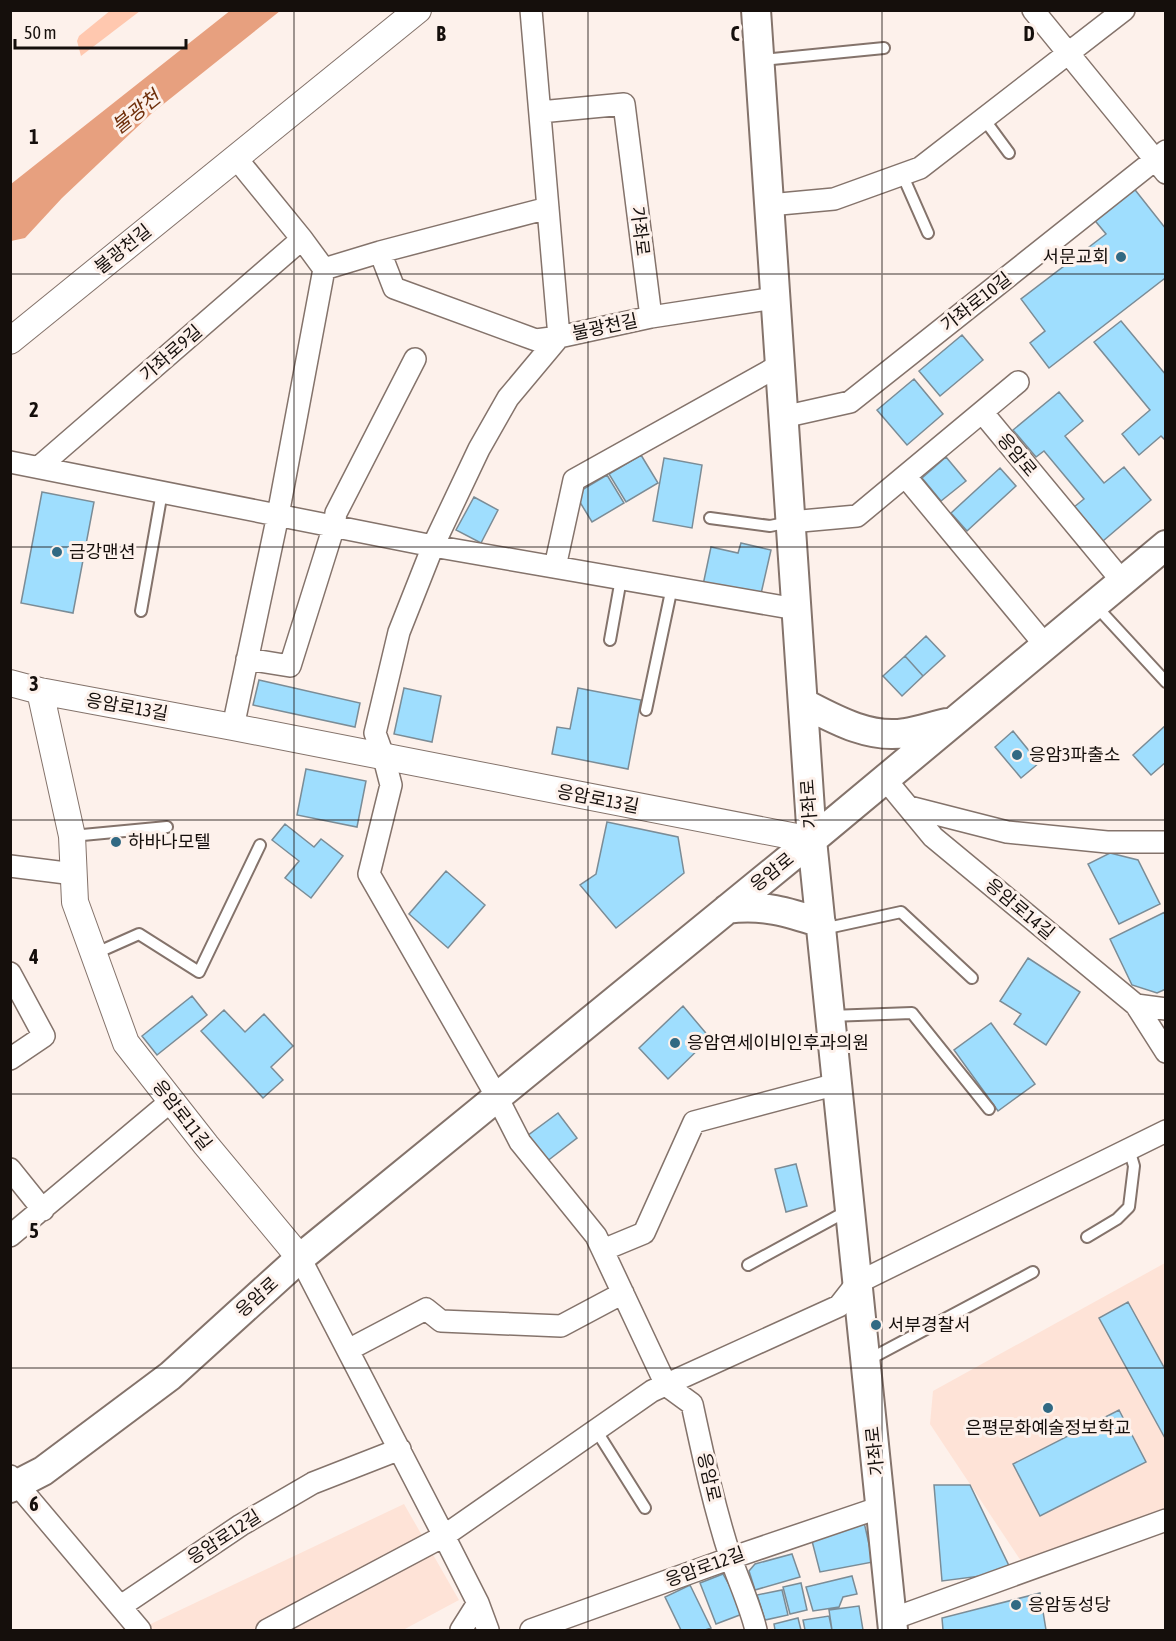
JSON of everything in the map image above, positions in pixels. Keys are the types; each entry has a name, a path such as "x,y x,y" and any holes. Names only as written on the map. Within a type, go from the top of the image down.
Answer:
{"main road":[{"name":"가좌로","path":"756,10 812,840 893,1625"},
{"name":"응암로","path":"13,1483 43,1471 170,1376 300,1258 812,840 1166,545"},
{"path":"803,703 841,722 873,733 903,734 954,720"},
{"path":"726,909 773,908 821,926"}],"street":[{"name":"불광천길","path":"10,341 418,10"},
{"name":"불광천길","path":"531,10 559,338"},
{"path":"1033,10 1069,54"},
{"path":"769,205 834,199 920,168 1124,10"},
{"name":"가좌로10길","path":"783,417 850,402 1162,161 1069,54"},
{"name":"가좌로","path":"540,112 624,104 651,317"},
{"path":"233,727 278,515 324,269 302,238 236,158"},
{"path":"324,269 548,208"},
{"name":"가좌로9길","path":"39,467 302,238"},
{"name":"불광천길","path":"380,252 394,288 536,340 559,338 651,317"},
{"path":"651,317 775,298"},
{"path":"497,1097 369,874 391,785 375,733 399,632 433,546 479,449 508,398 559,338"},
{"path":"247,659 290,666 334,526 336,513 415,359"},
{"path":"555,567 574,480 780,365"},
{"path":"790,522 857,516 1018,382"},
{"name":"응암로","path":"981,412 1122,581"},
{"path":"10,462 433,546 796,609"},
{"path":"905,476 1045,645"},
{"name":"응암로13길","path":"10,683 40,691 812,840"},
{"name":"응암로11길","path":"40,691 72,836 75,902 126,1043 300,1258"},
{"name":"응암로14길","path":"885,779 933,837 1136,1005 1166,1052"},
{"path":"909,807 1007,832 1164,846"},
{"path":"10,866 74,874"},
{"path":"10,973 44,1036 10,1059"},
{"path":"1136,1005 1166,1009"},
{"path":"603,1250 644,1233 694,1122 837,1084"},
{"name":"응암로","path":"497,1097 520,1142 596,1236 666,1385 692,1404 714,1500 731,1558"},
{"path":"10,1236 171,1101"},
{"path":"267,1630 444,1536 652,1391 839,1306 857,1283 1166,1131"},
{"path":"10,1169 43,1210"},
{"path":"300,1258 478,1603 488,1630"},
{"path":"348,1350 426,1309 441,1321 561,1326 623,1293"},
{"name":"응암로12길","path":"121,1606 241,1525 313,1483 400,1449"},
{"path":"13,1483 140,1630"},
{"name":"응암로12길","path":"531,1630 881,1507"},
{"name":"가좌로","path":"893,1625 1166,1520"},
{"path":"731,1558 750,1606 756,1630"},
{"path":"461,1630 478,1603"}],"lane":[{"path":"759,60 884,48"},
{"path":"984,119 1009,153"},
{"path":"902,174 928,233"},
{"path":"141,611 162,492"},
{"path":"710,518 770,525 790,522"},
{"path":"610,640 621,579"},
{"path":"646,711 672,588"},
{"path":"1094,604 1166,682"},
{"path":"72,836 166,827"},
{"path":"93,954 140,934 199,972 260,845"},
{"path":"821,926 901,912 972,978"},
{"path":"830,1016 912,1013 989,1108"},
{"path":"1087,1237 1116,1219 1129,1207 1134,1166 1129,1149"},
{"path":"748,1265 850,1209"},
{"path":"866,1362 1033,1272"},
{"path":"596,1430 645,1509"}],"shaded area":[{"path":"111,10 140,11 81,56 77,41 79,36"},
{"name":"은평문화예술정보학교","path":"1165,1263 1165,1508 1021,1561 930,1424 933,1391"},
{"path":"404,1504 459,1600 403,1630 138,1630"}],"water":[{"name":"불광천","path":"231,10 280,11 151,114 62,198 25,238 11,241 11,184"}],"building":[{"name":"서문교회","path":"1132,186 1166,229 1166,281 1164,279 1049,368 1030,343 1045,331 1021,299 1106,234 1092,217"},
{"path":"1121,321 1166,375 1166,441 1161,436 1139,455 1122,434 1150,410 1094,342"},
{"path":"962,335 983,360 940,396 919,371"},
{"path":"914,379 943,414 907,445 877,410"},
{"path":"1059,392 1083,421 1065,436 1104,483 1124,467 1151,500 1103,541 1074,507 1084,499 1044,451 1036,457 1013,430"},
{"path":"641,455 658,483 626,502 609,474"},
{"path":"946,457 966,481 941,501 922,478"},
{"path":"664,458 702,465 692,528 653,521"},
{"path":"1000,468 1016,486 967,531 951,513"},
{"path":"607,475 624,503 592,522 575,494"},
{"name":"금강맨션","path":"42,492 94,502 73,613 21,603"},
{"path":"474,497 498,510 481,543 456,530"},
{"path":"741,543 771,550 760,598 703,585 711,547 738,553"},
{"path":"926,636 945,656 923,676 905,656"},
{"path":"905,656 923,676 902,696 883,676"},
{"path":"259,680 360,703 355,727 253,705"},
{"path":"404,688 441,696 432,742 394,734"},
{"path":"578,688 641,700 628,769 552,754 557,727 570,729"},
{"path":"1166,725 1166,762 1151,775 1133,755"},
{"name":"응암3파출소","path":"1013,731 1039,763 1021,778 995,747"},
{"path":"306,769 366,781 357,827 297,815"},
{"path":"607,822 678,837 684,873 616,928 580,885 596,874"},
{"path":"285,824 314,847 321,839 343,856 311,898 285,878 299,861 272,840"},
{"path":"1110,853 1138,860 1160,904 1119,924 1088,864"},
{"path":"446,871 485,905 448,948 409,914"},
{"path":"1165,912 1166,989 1157,993 1132,985 1110,939"},
{"path":"1028,958 1080,992 1046,1045 1014,1024 1021,1014 1000,1001"},
{"path":"192,996 207,1015 157,1055 142,1036"},
{"name":"응암연세이비인후과의원","path":"683,1006 710,1038 668,1079 639,1048"},
{"path":"224,1010 245,1032 264,1014 293,1046 271,1067 283,1080 263,1098 201,1031"},
{"path":"991,1023 1035,1084 998,1111 954,1050"},
{"path":"558,1113 577,1138 546,1162 527,1136"},
{"path":"796,1164 807,1206 786,1212 775,1169"},
{"path":"1128,1302 1166,1371 1166,1440 1099,1318"},
{"path":"1119,1410 1146,1462 1040,1516 1013,1464"},
{"path":"934,1485 970,1485 1012,1572 942,1581"},
{"path":"864,1522 873,1562 820,1572 812,1541"},
{"path":"792,1554 800,1577 755,1590 749,1571 755,1564"},
{"path":"723,1574 745,1613 716,1624 700,1583"},
{"path":"852,1576 857,1594 843,1597 839,1607 813,1611 806,1587"},
{"path":"801,1583 807,1610 790,1614 783,1587"},
{"path":"690,1585 711,1628 681,1630 665,1597"},
{"path":"782,1590 788,1615 765,1620 757,1595"},
{"name":"응암동성당","path":"1040,1593 1046,1630 943,1630 942,1618"},
{"path":"859,1606 863,1630 832,1630 829,1610"},
{"path":"829,1616 832,1630 805,1630 803,1620"},
{"path":"798,1618 801,1630 775,1630 774,1624"}],"place":[{"name":"서문교회","path":"1121,257"},
{"name":"금강맨션","path":"57,552"},
{"name":"응암3파출소","path":"1017,755"},
{"name":"하바나모텔","path":"116,842"},
{"name":"응암연세이비인후과의원","path":"675,1043"},
{"name":"서부경찰서","path":"876,1325"},
{"name":"은평문화예술정보학교","path":"1048,1408"},
{"name":"응암동성당","path":"1016,1605"}]}
